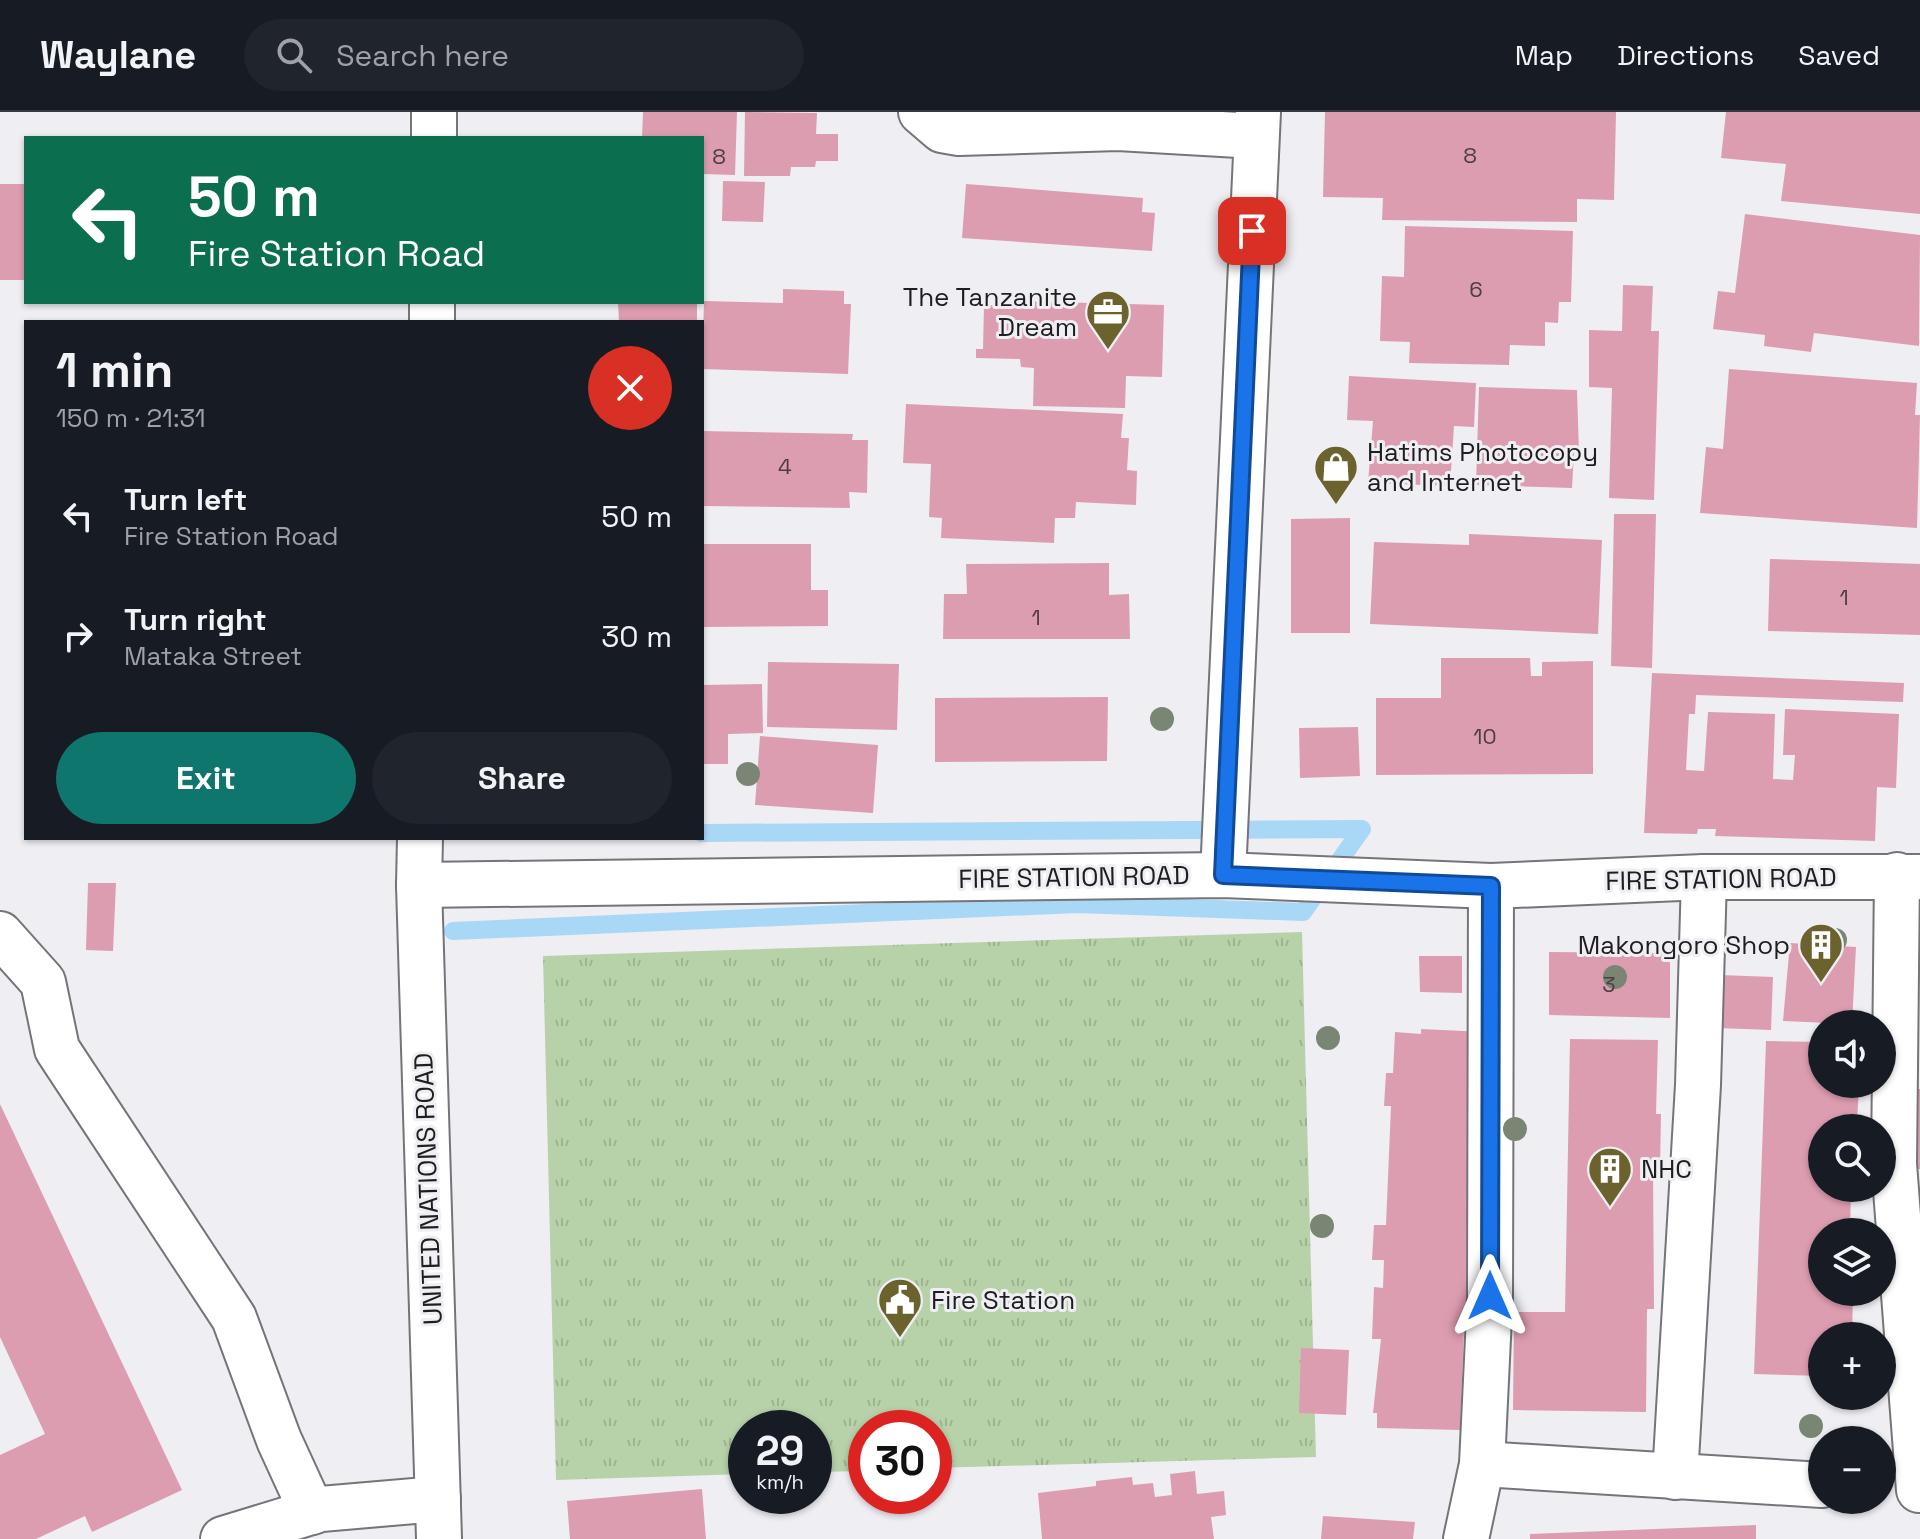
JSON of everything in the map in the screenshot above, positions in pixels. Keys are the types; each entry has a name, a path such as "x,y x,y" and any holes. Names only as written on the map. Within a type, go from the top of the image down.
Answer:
{"street":[{"path":"434,112 434,136"},
{"path":"921,112 942,130 959,133 1257,124 1223,875"},
{"name":"UNITED NATIONS ROAD","path":"420,840 438,1519"},
{"name":"FIRE STATION ROAD","path":"419,885 1223,875 1491,886 1704,877 1908,876"},
{"path":"1896,1489 1920,1490 1894,1164 1908,876"},
{"path":"1675,1477 1698,1085 1704,877"},
{"path":"1466,1539 1482,1464 1490,1296 1491,886"},
{"path":"0,934 43,982 57,1049 234,1318 279,1440 312,1512"},
{"path":"1482,1464 1808,1484"},
{"path":"223,1539 321,1509 438,1519"}],"green space":[{"path":"1302,932 1316,1457 952,1467 952,1410 848,1410 848,1471 832,1472 832,1410 728,1410 728,1475 556,1480 543,956"}],"building":[{"path":"643,112 737,112 735,175 704,174 704,136 642,136"},
{"path":"745,112 817,113 816,134 838,134 838,161 816,161 815,167 791,167 790,176 744,176"},
{"path":"1325,112 1616,112 1614,200 1577,199 1577,222 1382,220 1383,198 1323,197"},
{"path":"1726,112 1920,112 1920,214 1781,201 1786,164 1721,158"},
{"path":"723,181 765,182 763,222 722,221"},
{"path":"0,184 24,184 24,280 0,280"},
{"path":"966,184 1143,198 1142,212 1155,213 1152,251 962,238"},
{"path":"1745,214 1920,235 1919,346 1814,333 1811,352 1764,346 1765,335 1713,329 1718,291 1735,293"},
{"path":"1405,226 1573,231 1571,302 1559,302 1558,323 1545,322 1545,346 1510,345 1509,365 1409,363 1410,342 1380,341 1382,276 1404,277"},
{"path":"1623,285 1653,286 1651,331 1659,331 1654,500 1609,498 1612,388 1589,387 1589,330 1622,331"},
{"path":"783,289 844,291 844,304 851,304 848,374 704,369 704,301 783,303"},
{"path":"1015,301 1164,305 1162,377 1126,376 1125,408 1033,406 1034,368 1021,367 1020,359 976,358 976,349 983,349 984,305 1015,306"},
{"path":"618,304 697,304 697,320 619,320"},
{"path":"1729,369 1917,383 1915,415 1920,415 1917,528 1700,513 1706,447 1723,449"},
{"path":"1349,376 1476,383 1474,427 1454,426 1450,486 1368,483 1373,421 1347,420"},
{"path":"1479,387 1577,390 1579,453 1574,453 1572,488 1476,485"},
{"path":"906,404 1123,414 1121,438 1129,438 1127,470 1137,471 1136,505 1076,502 1075,518 1055,518 1054,543 941,538 942,518 929,517 931,464 903,463"},
{"path":"704,431 853,434 852,440 868,440 867,493 849,492 850,508 704,506"},
{"path":"1614,514 1656,514 1652,668 1611,666"},
{"path":"1350,518 1350,633 1291,633 1291,519"},
{"path":"1469,534 1602,540 1598,634 1370,624 1374,542 1469,545"},
{"path":"704,544 811,544 811,590 828,590 828,626 704,627"},
{"path":"1770,559 1920,564 1920,635 1768,631"},
{"path":"1109,563 1109,595 1129,594 1130,639 943,639 944,594 967,594 966,564"},
{"path":"1441,658 1530,658 1531,676 1542,676 1542,662 1593,661 1593,774 1376,775 1376,698 1441,698"},
{"path":"768,662 899,664 897,730 767,727"},
{"path":"1652,673 1904,683 1903,702 1696,695 1695,714 1689,714 1686,770 1704,771 1708,712 1775,714 1773,779 1793,780 1795,755 1783,755 1785,709 1899,714 1896,788 1877,787 1875,841 1715,836 1716,829 1698,829 1697,834 1644,833"},
{"path":"762,684 763,733 728,734 728,764 704,764 704,685"},
{"path":"1108,697 1107,761 935,762 935,698"},
{"path":"1358,727 1360,776 1300,778 1299,728"},
{"path":"760,736 878,745 873,813 755,805"},
{"path":"88,883 116,883 113,951 86,950"},
{"name":"Makongoro Shop","path":"1790,943 1856,947 1853,1010 1808,1010 1808,1022 1783,1021"},
{"path":"1549,952 1670,953 1670,1018 1549,1015"},
{"path":"1419,956 1462,956 1462,993 1420,992"},
{"path":"1720,975 1773,977 1771,1030 1718,1028"},
{"path":"1421,1029 1485,1032 1470,1176 1467,1231 1478,1232 1470,1268 1464,1329 1460,1430 1377,1428 1377,1413 1373,1413 1381,1339 1372,1339 1374,1287 1383,1288 1384,1260 1372,1260 1374,1225 1386,1225 1391,1106 1384,1106 1386,1073 1393,1073 1395,1032 1421,1034"},
{"name":"NHC","path":"1570,1039 1658,1040 1656,1114 1661,1114 1660,1169 1653,1169 1654,1309 1647,1309 1646,1412 1513,1410 1514,1312 1565,1312"},
{"path":"1766,1041 1808,1042 1808,1098 1858,1098 1858,1114 1808,1114 1808,1202 1851,1202 1850,1218 1808,1218 1808,1306 1853,1306 1852,1322 1808,1322 1808,1376 1754,1374"},
{"path":"1917,1089 1920,1089 1920,1169 1915,1169"},
{"path":"0,1104 182,1490 92,1532 85,1516 36,1539 0,1539 0,1455 45,1434 0,1337"},
{"path":"1301,1348 1349,1350 1346,1415 1299,1413"},
{"path":"1195,1471 1197,1494 1224,1491 1226,1515 1211,1517 1214,1539 1042,1539 1038,1493 1096,1486 1096,1481 1132,1477 1133,1485 1153,1483 1155,1497 1172,1495 1170,1474"},
{"path":"702,1489 706,1539 570,1539 567,1501"},
{"path":"1323,1516 1415,1522 1413,1539 1321,1539"},
{"path":"1756,1525 1756,1539 1530,1539 1530,1534"}],"waterway":[{"path":"453,931 1077,904 1303,912 1362,829 704,833"}],"place":[{"name":"The Tanzanite Dream","path":"1108,351"},
{"name":"Hatims Photocopy and Internet","path":"1336,506"},
{"name":"Makongoro Shop","path":"1821,984"},
{"name":"NHC","path":"1610,1208"},
{"name":"Fire Station","path":"900,1339"}],"route":[{"path":"1252,231 1223,875 1491,886 1490,1296"}]}
